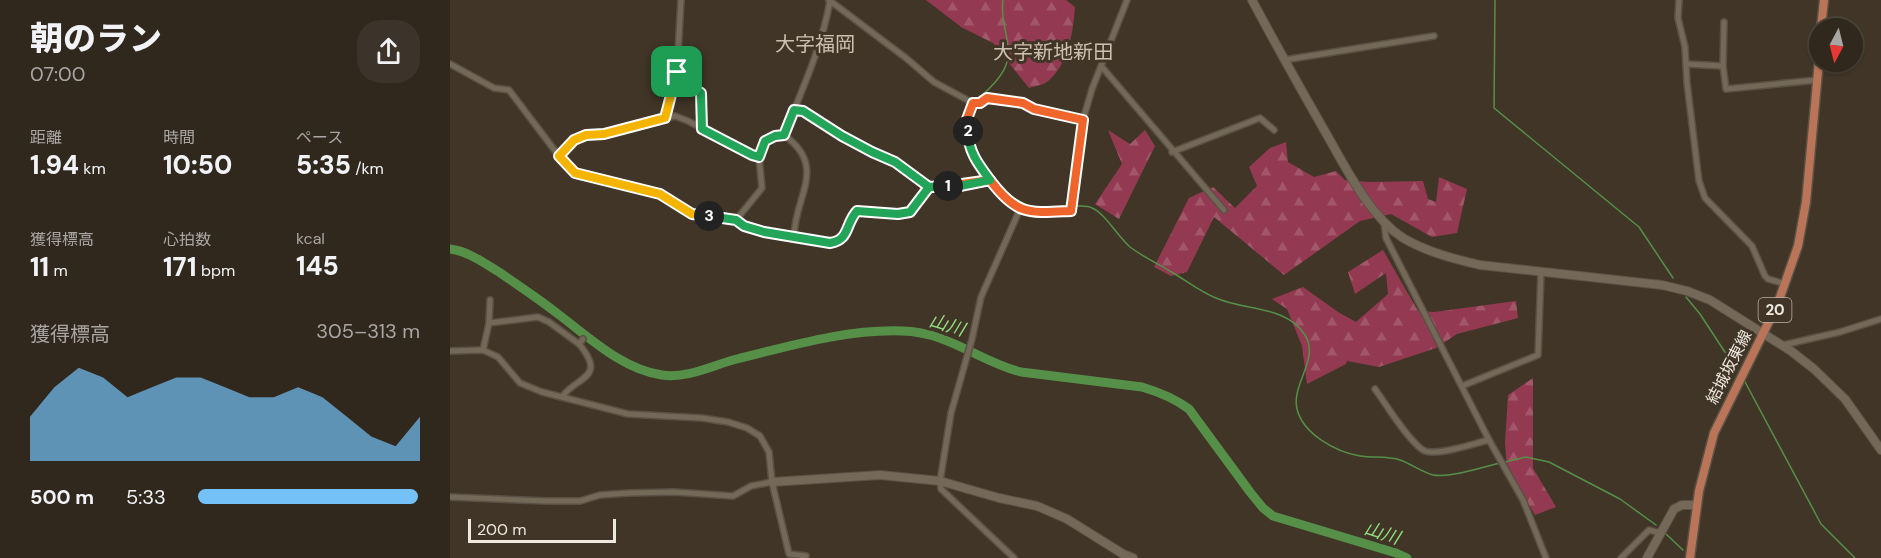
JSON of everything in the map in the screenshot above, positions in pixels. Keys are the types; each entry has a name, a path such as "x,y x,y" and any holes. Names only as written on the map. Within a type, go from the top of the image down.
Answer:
{"main road":[{"path":"1822,18 1824,0"},
{"name":"結城坂東線","path":"1690,558 1696,505 1707,455 1717,424 1764,333 1786,284 1798,246 1804,217 1818,72"}],"street":[{"path":"665,118 677,72 681,0"},
{"path":"973,103 967,119 968,142 974,158 1008,201 1020,209 1036,213 1071,211 1083,120 1092,89 1126,0"},
{"path":"1252,0 1354,182 1384,222 1403,237 1427,250 1480,266 1662,285 1710,300 1783,345 1815,369 1845,399 1881,450"},
{"path":"1679,0 1678,18 1684,47 1698,170 1705,198 1752,246 1765,276 1786,284"},
{"path":"784,135 828,15 830,1 934,82 973,103 980,103 987,98 1023,103 1034,109 1083,120"},
{"path":"1724,22 1723,66 1726,89 1817,80"},
{"path":"1284,60 1434,36"},
{"path":"450,64 494,88 509,90 572,170 581,175 660,194 692,214 736,220 744,226 764,232 830,243 838,242 844,236 850,218 857,211 898,214 910,212 929,187"},
{"path":"1686,64 1723,66"},
{"path":"1102,67 1172,152 1224,210"},
{"path":"677,72 682,81 701,93 702,129"},
{"path":"794,110 803,111 842,136 895,162 929,187 960,186 990,180"},
{"path":"559,156 574,140 586,135 604,134 675,116 759,157"},
{"path":"1172,152 1260,118 1274,130"},
{"path":"736,220 762,188 759,157 765,141 784,135 798,145 803,154 807,172 805,189 794,225 794,236"},
{"path":"1014,558 941,489 940,481 951,413 972,339 981,297 1020,209"},
{"path":"1384,222 1386,238 1522,500 1546,558"},
{"path":"1462,386 1538,355 1541,272"},
{"path":"483,350 489,323 490,300"},
{"path":"489,323 538,317 581,341 590,359 589,371 583,381 567,389 562,397"},
{"path":"1783,345 1831,335 1881,319"},
{"path":"450,351 483,350 498,357 520,383 542,392 628,414 702,418 747,428 760,436 769,452 772,482 789,554 806,556"},
{"path":"1376,389 1414,442 1425,451 1436,452 1489,440"},
{"path":"450,497 580,501 600,495 629,493 674,492 733,496 751,486 772,482 880,475 940,481 1037,506 1067,519 1133,558"},
{"path":"1647,558 1674,509 1682,505 1696,505"},
{"path":"1621,558 1650,530 1660,533"}],"green space":[{"path":"926,0 1066,0 1075,7 1071,37 1065,57 1047,82 1029,88 993,43 961,27"},
{"path":"1108,130 1130,144 1145,130 1155,146 1119,219 1095,204 1122,164"},
{"path":"1286,142 1288,162 1314,177 1336,171 1345,180 1423,181 1428,199 1436,202 1439,177 1467,189 1457,233 1432,237 1391,214 1360,221 1284,275 1214,217 1187,272 1171,276 1154,267 1189,198 1213,187 1235,208 1257,186 1249,167 1270,148"},
{"path":"1383,250 1418,311 1434,312 1516,301 1518,318 1457,334 1436,348 1379,367 1347,361 1346,364 1307,384 1302,346 1287,309 1272,299 1303,287 1356,322 1388,294 1386,273 1355,294 1348,272"},
{"path":"1533,378 1533,468 1556,507 1535,515 1507,468 1505,443 1508,395"}],"waterway":[{"path":"976,102 1001,75 1008,58 1003,0"},
{"path":"1495,0 1494,108 1639,227 1673,278"},
{"path":"971,141 989,172 1015,199 1036,207 1070,206"},
{"path":"1074,206 1088,206 1097,211 1130,247 1205,293 1227,302 1276,314 1297,325 1309,344 1307,362 1296,400 1297,409 1300,418 1313,434 1331,446 1360,456 1400,460 1425,472 1441,476 1500,463"},
{"name":"山川","path":"450,249 482,261 620,359 647,372 662,375 681,375 798,344 840,336 902,331 934,336 1021,372 1142,387 1160,393 1189,409 1250,492 1273,516 1407,558"},
{"path":"1686,297 1700,314 1736,369"},
{"path":"1744,380 1821,524 1855,558"},
{"path":"1505,462 1526,457 1549,462 1620,499 1656,525"},
{"path":"1666,534 1683,550"}],"district":[{"name":"大字福岡","path":"815,44"},
{"name":"大字新地新田","path":"1053,52"}],"route":[{"path":"677,72 665,118 604,134 586,135 574,140 559,156 575,173 603,182 660,194 692,214 736,220 744,226 764,232 830,243 838,242 844,236 850,218 857,211 898,214 910,212 929,187 936,187 960,186 990,180 974,158 968,142 967,119 973,103 980,103 987,98 1023,103 1034,109 1083,120 1071,211 1036,213 1020,209 1013,206 990,180 960,186 929,187 895,162 842,136 803,111 794,110 784,135 765,141 759,157 752,155 702,129 701,93 682,81 677,72"}]}
